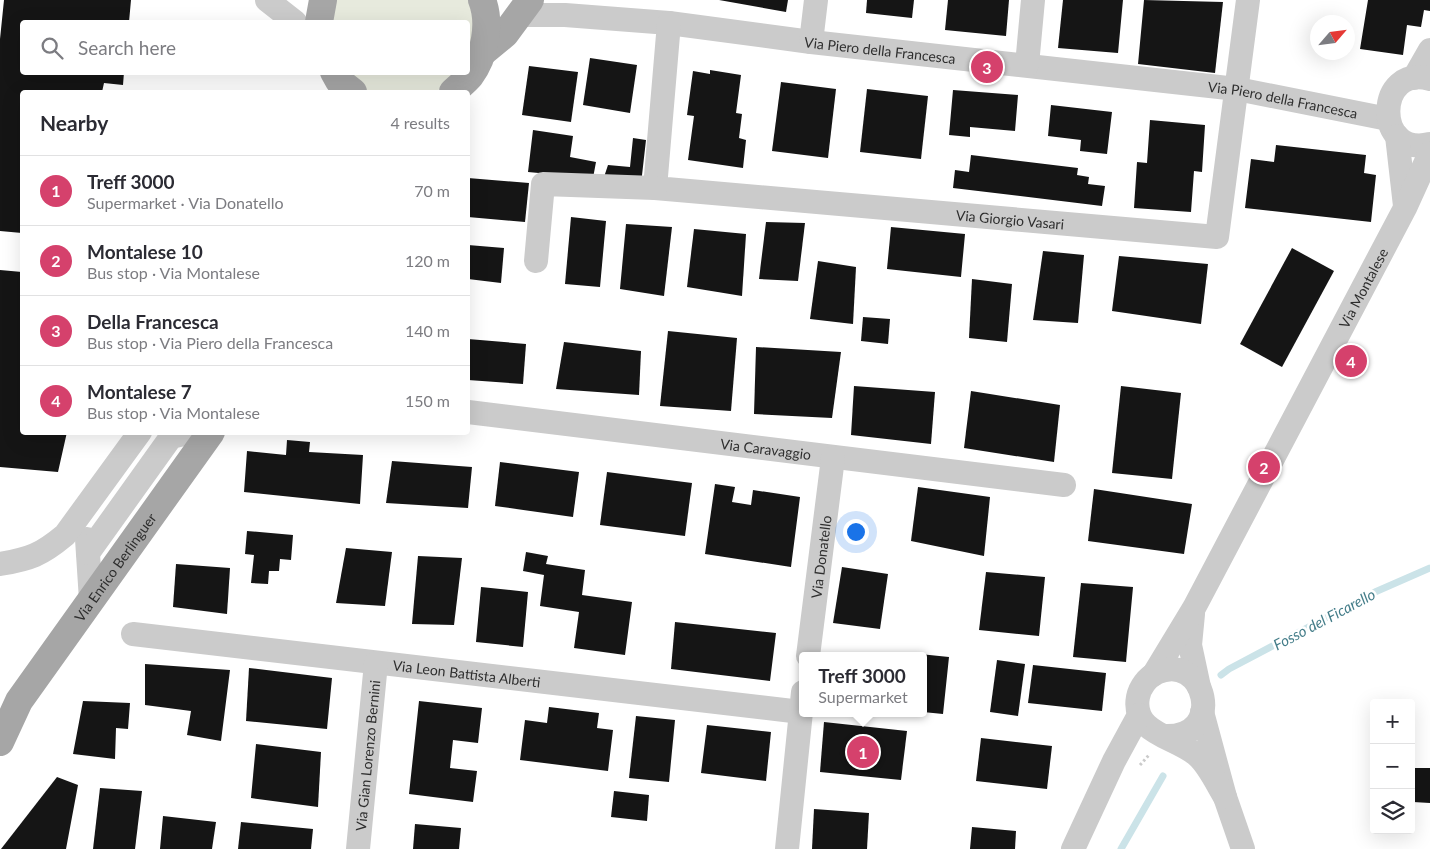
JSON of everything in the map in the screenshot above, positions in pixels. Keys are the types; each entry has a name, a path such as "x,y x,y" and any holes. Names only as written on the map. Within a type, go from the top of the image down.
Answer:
{"main road":[{"path":"319,20 323,0"},
{"path":"455,90 470,76 482,53 486,29 482,0"},
{"path":"482,53 504,34 525,8"},
{"name":"Via Enrico Berlinguer","path":"0,742 10,709 91,600 209,435"}],"street":[{"path":"267,0 292,20"},
{"path":"811,42 816,0"},
{"path":"1027,65 1033,0"},
{"path":"1237,89 1248,0"},
{"name":"Via Piero della Francesca","path":"525,8 565,15 669,23 811,42 1237,89 1393,127"},
{"path":"655,188 669,23"},
{"path":"1405,208 1390,98 1396,89 1422,79 1430,50"},
{"name":"Via Giorgio Vasari","path":"536,261 543,184 655,188 1217,237 1237,89"},
{"path":"1393,127 1415,145 1430,144"},
{"name":"Via Montalese","path":"1073,849 1124,766 1139,715 1138,696 1141,687 1154,674 1194,608 1405,208 1430,153"},
{"name":"Via Caravaggio","path":"470,412 1064,485"},
{"path":"0,564 29,560 49,548 64,535 138,435"},
{"path":"88,553 171,436 176,435"},
{"name":"Via Donatello","path":"809,652 833,458"},
{"path":"86,507 91,600"},
{"name":"Via Montalese","path":"1194,608 1190,645 1204,704 1202,712 1225,797"},
{"name":"Via Leon Battista Alberti","path":"134,634 376,663 799,702"},
{"name":"Via Gian Lorenzo Bernini","path":"358,849 376,663"},
{"path":"1154,674 1178,671 1186,674 1199,687"},
{"path":"1124,766 1159,741 1184,734 1199,721 1202,712"},
{"path":"1139,715 1159,741 1198,756 1225,797 1243,849"},
{"path":"787,849 800,717"}],"path":[{"path":"1124,766 1159,741"}],"shaded area":[{"path":"332,0 472,0 477,28 470,54 470,20 328,20"},
{"path":"346,75 458,75 446,86 438,90 362,89"}],"building":[{"path":"4,0 131,0 129,20 20,20 20,75 124,75 123,85 104,83 102,90 20,90 20,233 0,231 0,39"},
{"path":"719,0 788,0 786,12"},
{"path":"867,0 914,0 912,18 866,13"},
{"path":"948,0 1009,0 1006,36 945,30"},
{"path":"1063,0 1123,0 1118,53 1058,48"},
{"path":"1144,0 1223,2 1215,73 1138,64"},
{"path":"1368,0 1430,0 1430,11 1424,10 1421,27 1407,25 1403,55 1360,49"},
{"path":"590,58 637,65 630,113 583,105"},
{"path":"529,66 578,72 571,122 522,115"},
{"path":"710,70 741,75 736,113 742,114 739,138 746,140 743,168 688,160 694,116 687,115 693,71 710,74"},
{"path":"781,82 836,89 828,158 772,151"},
{"path":"867,89 928,96 921,159 860,152"},
{"path":"953,90 1018,95 1015,131 970,127 970,137 949,135"},
{"path":"1051,105 1112,112 1107,154 1080,151 1081,140 1048,136"},
{"path":"1150,120 1205,125 1202,172 1194,171 1191,212 1134,208 1137,162 1147,163"},
{"path":"533,130 573,136 570,157 596,162 593,178 528,172"},
{"path":"633,138 646,140 641,184 603,180 608,165 630,167"},
{"path":"1276,145 1366,155 1364,173 1376,175 1371,222 1245,208 1251,159 1274,162"},
{"path":"971,155 1078,168 1077,175 1089,177 1088,184 1105,186 1102,206 953,188 955,170 969,172"},
{"path":"470,178 529,183 525,222 470,217"},
{"path":"571,217 606,221 600,287 565,284"},
{"path":"766,222 805,223 798,281 759,279"},
{"path":"626,224 672,227 664,296 620,289"},
{"path":"891,227 965,234 961,277 887,269"},
{"path":"694,229 746,234 742,296 687,287"},
{"path":"470,245 504,248 501,283 470,279"},
{"path":"1292,248 1334,271 1282,367 1240,344"},
{"path":"1043,251 1084,255 1078,323 1033,320"},
{"path":"1119,256 1208,264 1201,324 1112,311"},
{"path":"818,261 856,267 853,324 810,319"},
{"path":"0,270 20,272 20,435 66,435 58,472 0,467"},
{"path":"972,279 1012,284 1007,342 969,338"},
{"path":"863,317 890,319 888,344 861,341"},
{"path":"668,331 737,338 731,411 660,406"},
{"path":"470,339 526,344 523,384 470,380"},
{"path":"564,342 641,351 639,395 556,389"},
{"path":"756,347 841,352 832,418 754,414"},
{"path":"854,386 935,392 931,444 851,435"},
{"path":"1121,386 1181,393 1172,479 1112,473"},
{"path":"971,391 1060,405 1054,462 964,448"},
{"path":"287,440 310,442 309,452 363,455 360,504 244,492 247,451 286,455"},
{"path":"392,461 472,467 468,508 386,503"},
{"path":"500,462 579,472 573,517 495,506"},
{"path":"607,472 692,483 685,536 600,525"},
{"path":"715,484 735,487 732,502 751,505 753,490 800,497 791,567 705,554"},
{"path":"918,487 990,497 984,556 911,541"},
{"path":"1094,489 1192,504 1184,554 1088,541"},
{"path":"247,531 293,535 291,560 280,559 279,571 269,571 268,584 251,583 254,555 245,554"},
{"path":"346,548 392,552 385,606 336,603"},
{"path":"526,552 548,556 546,564 585,570 582,595 632,602 625,655 574,648 579,612 540,606 544,575 523,571"},
{"path":"418,556 462,558 454,625 412,624"},
{"path":"176,564 230,568 227,614 173,607"},
{"path":"842,567 888,574 880,629 833,623"},
{"path":"986,572 1045,577 1039,636 979,630"},
{"path":"1081,583 1133,587 1126,662 1073,657"},
{"path":"481,587 528,592 523,647 476,642"},
{"path":"675,622 776,633 770,681 671,669"},
{"path":"927,655 949,657 943,714 927,712"},
{"path":"997,660 1025,664 1018,716 990,712"},
{"path":"145,664 230,670 221,741 187,735 191,711 145,705"},
{"path":"1033,665 1106,673 1102,711 1028,703"},
{"path":"249,668 332,678 327,729 246,721"},
{"path":"83,701 130,703 128,729 116,728 115,759 73,754"},
{"path":"419,701 482,708 478,743 453,740 450,768 477,771 473,802 409,794"},
{"path":"549,707 599,713 597,728 613,730 608,771 520,760 525,720 547,723"},
{"path":"636,716 675,720 669,782 629,778"},
{"path":"824,722 907,731 901,780 820,772"},
{"path":"707,725 771,732 766,781 701,773"},
{"path":"981,738 1052,746 1047,789 976,781"},
{"path":"256,744 321,752 318,807 251,798"},
{"path":"1415,768 1430,768 1430,803 1415,802"},
{"path":"57,777 78,785 66,849 1,849"},
{"path":"100,788 142,791 135,849 93,849"},
{"path":"614,791 649,795 647,821 611,817"},
{"path":"814,809 869,813 867,849 812,849"},
{"path":"163,816 216,822 212,849 160,849"},
{"path":"241,822 313,829 311,849 238,849"},
{"path":"415,824 461,828 459,849 413,849"},
{"path":"972,827 1016,831 1015,849 970,849"}],"waterway":[{"name":"Fosso del Ficarello","path":"1221,675 1375,592 1430,568"},
{"name":"Fosso del Ficarello","path":"1121,849 1163,776"}],"place":[{"name":"Della Francesca","path":"987,67"},
{"name":"Montalese 7","path":"1351,361"},
{"name":"Montalese 10","path":"1264,467"},
{"name":"Treff 3000","path":"863,752"}]}
